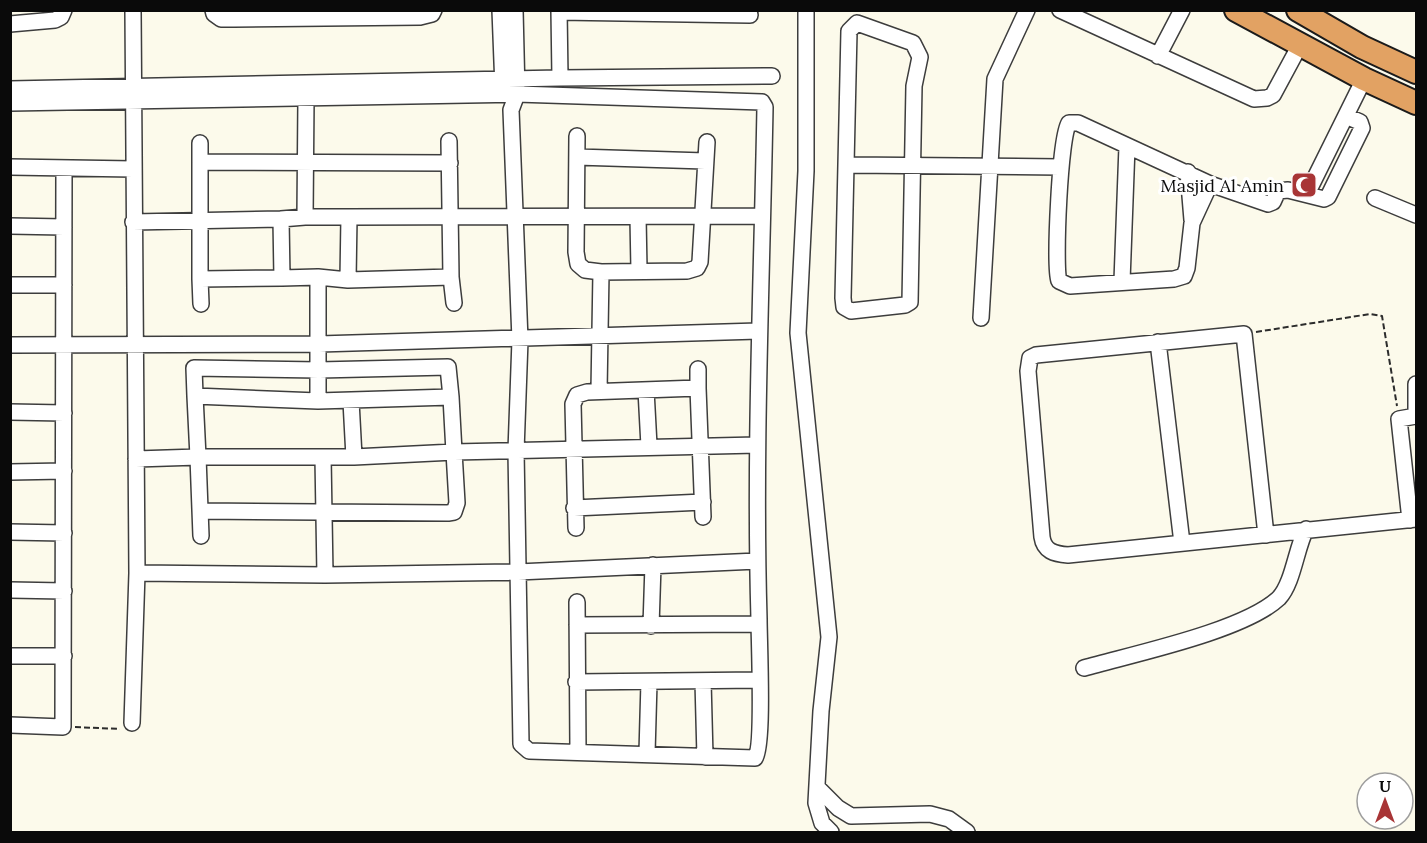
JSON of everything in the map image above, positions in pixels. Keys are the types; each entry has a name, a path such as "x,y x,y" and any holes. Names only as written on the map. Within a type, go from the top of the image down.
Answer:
{"highway":[{"path":"1236,10 1364,79 1416,103"},
{"path":"1298,10 1362,47 1416,72"}],"street":[{"path":"10,24 56,20 61,17 64,10"},
{"path":"132,723 137,573 133,222 134,10"},
{"path":"213,10 221,19 246,19 420,17 432,14 434,10"},
{"path":"10,103 133,93 510,87 762,102 765,107 758,331 759,680 756,758 529,751 521,744 516,451 520,340 510,87 500,10"},
{"path":"510,87 514,10"},
{"path":"806,10 806,171 798,333 829,638 817,787 819,818 831,832"},
{"path":"981,318 988,167 995,79 1027,10"},
{"path":"1060,10 1259,100 1273,94 1301,44"},
{"path":"1158,56 1182,10"},
{"path":"560,78 559,11 750,15"},
{"path":"857,22 913,43 919,52 914,86 910,302 905,305 851,311 844,307 848,165 849,31 857,22"},
{"path":"10,89 306,99 510,87 560,78 771,76"},
{"path":"1188,172 1192,223 1184,276 1174,279 1070,286 1059,281 1060,167 1065,129 1069,123 1078,123 1188,172 1210,184 1255,201 1272,203 1282,190 1307,194 1364,79"},
{"path":"305,217 306,99"},
{"path":"577,136 575,215 579,264 589,271 601,272 687,271 697,268 700,262 704,215 707,142"},
{"path":"449,141 453,303"},
{"path":"200,143 201,304"},
{"path":"1122,281 1127,146"},
{"path":"577,157 705,161"},
{"path":"200,162 450,164"},
{"path":"848,165 1060,167"},
{"path":"10,167 133,169"},
{"path":"10,725 63,727 64,168"},
{"path":"1192,223 1210,184"},
{"path":"1375,198 1416,215"},
{"path":"133,222 305,217 761,216"},
{"path":"348,280 349,217"},
{"path":"638,217 639,270"},
{"path":"281,219 282,278"},
{"path":"10,226 64,227"},
{"path":"599,392 601,272"},
{"path":"200,279 318,277 348,280 451,277"},
{"path":"318,277 318,401"},
{"path":"10,285 64,285"},
{"path":"10,345 319,344 520,340 599,335 758,331"},
{"path":"1266,535 1244,334 1036,355 1030,358 1028,370 1041,537 1043,544 1050,552 1068,555 1266,535 1413,519 1400,419 1416,416 1416,384"},
{"path":"1158,342 1182,543"},
{"path":"200,511 454,512 457,503 448,363 319,370 194,368 201,536"},
{"path":"574,508 703,509 698,369"},
{"path":"576,528 572,449 573,400 580,393 698,388"},
{"path":"646,390 649,446"},
{"path":"195,396 318,401 451,397"},
{"path":"351,401 354,457"},
{"path":"10,412 64,413"},
{"path":"136,459 354,457 649,446 757,445"},
{"path":"323,457 325,575"},
{"path":"10,472 64,471"},
{"path":"1084,668 1239,623 1262,609 1279,598 1285,588 1306,530"},
{"path":"10,532 64,533"},
{"path":"137,573 325,575 518,572 757,561"},
{"path":"651,626 653,565"},
{"path":"10,590 64,591"},
{"path":"577,602 578,751"},
{"path":"577,625 759,624"},
{"path":"10,656 64,656"},
{"path":"576,682 759,680"},
{"path":"703,681 705,758"},
{"path":"647,753 649,682"},
{"path":"817,787 838,808 851,816 930,814 949,819 967,832"}],"path":[{"path":"1244,334 1370,314 1382,316 1400,419"},
{"path":"63,727 126,730 132,723"}],"place":[{"name":"Masjid Al Amin","path":"1304,185"}]}
